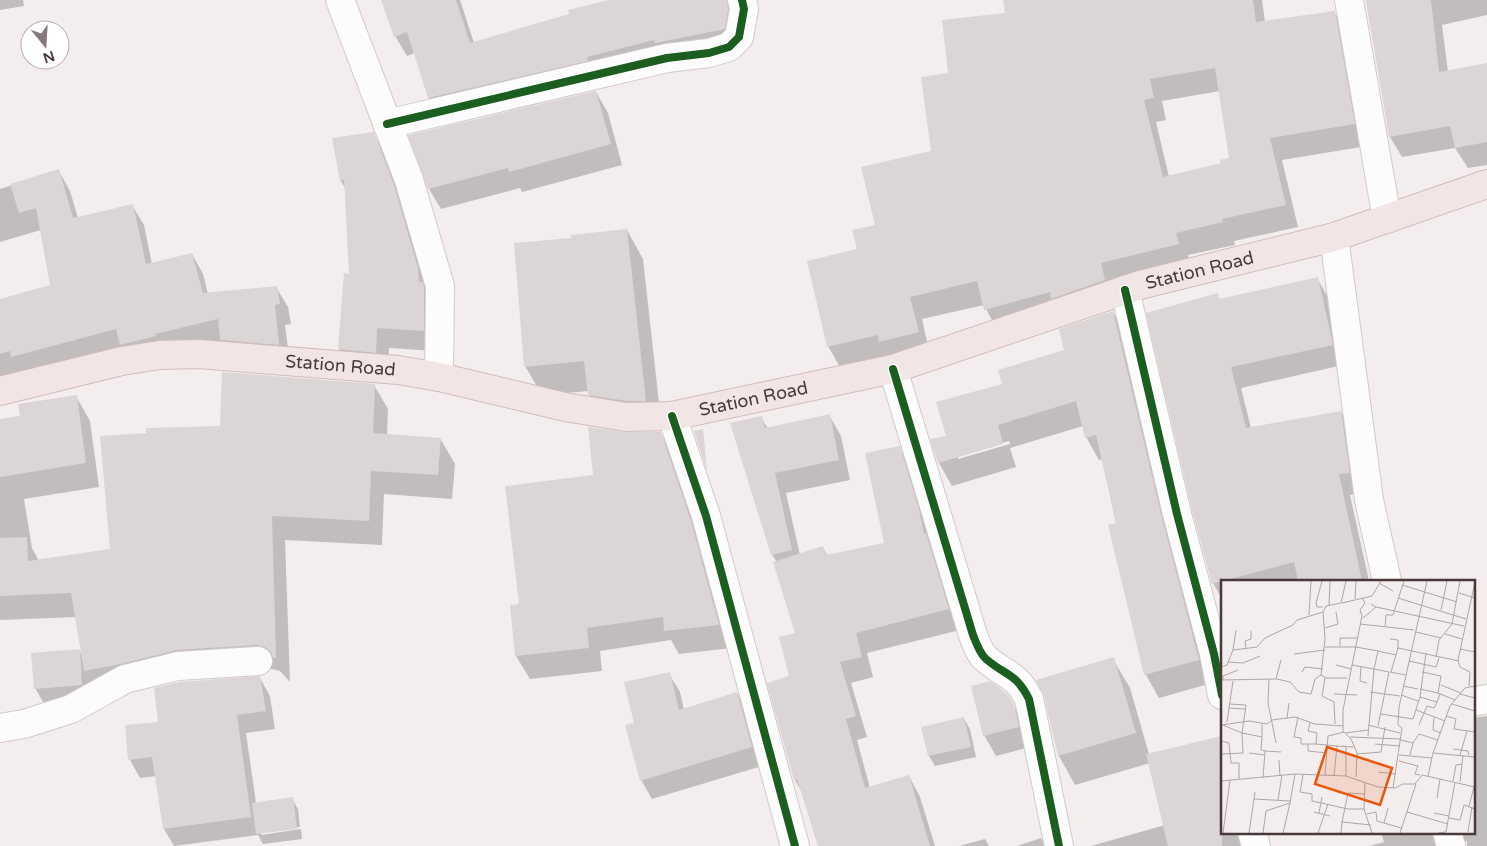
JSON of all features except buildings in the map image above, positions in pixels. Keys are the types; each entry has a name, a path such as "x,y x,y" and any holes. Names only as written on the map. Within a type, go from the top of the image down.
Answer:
{"main road":[{"name":"Station Road","path":"0,390 122,361 160,355 199,354 398,370 439,377 565,407 626,417 672,416 893,369 1126,290 1334,237 1487,184"}],"street":[{"path":"340,0 409,180 440,286 439,377"},
{"path":"387,124 667,58 709,53 729,48 739,37 744,9 742,0"},
{"path":"1349,0 1387,219"},
{"path":"1334,237 1369,500 1387,580"},
{"path":"1126,290 1177,514 1214,654 1221,690"},
{"path":"893,369 973,635 985,658 1013,676 1023,687 1029,699 1059,846"},
{"path":"672,416 706,516 795,846"},
{"path":"0,728 24,724 71,709 125,679 178,666 258,661"},
{"path":"1474,702 1487,699"}],"cycle path":[{"path":"387,124 667,58 709,53 729,47 739,37 744,9 742,0"},
{"path":"1125,290 1177,514 1214,654 1221,690"},
{"path":"893,369 975,641 984,657 1015,679 1029,699 1059,846"},
{"path":"672,416 706,516 795,846"}]}
